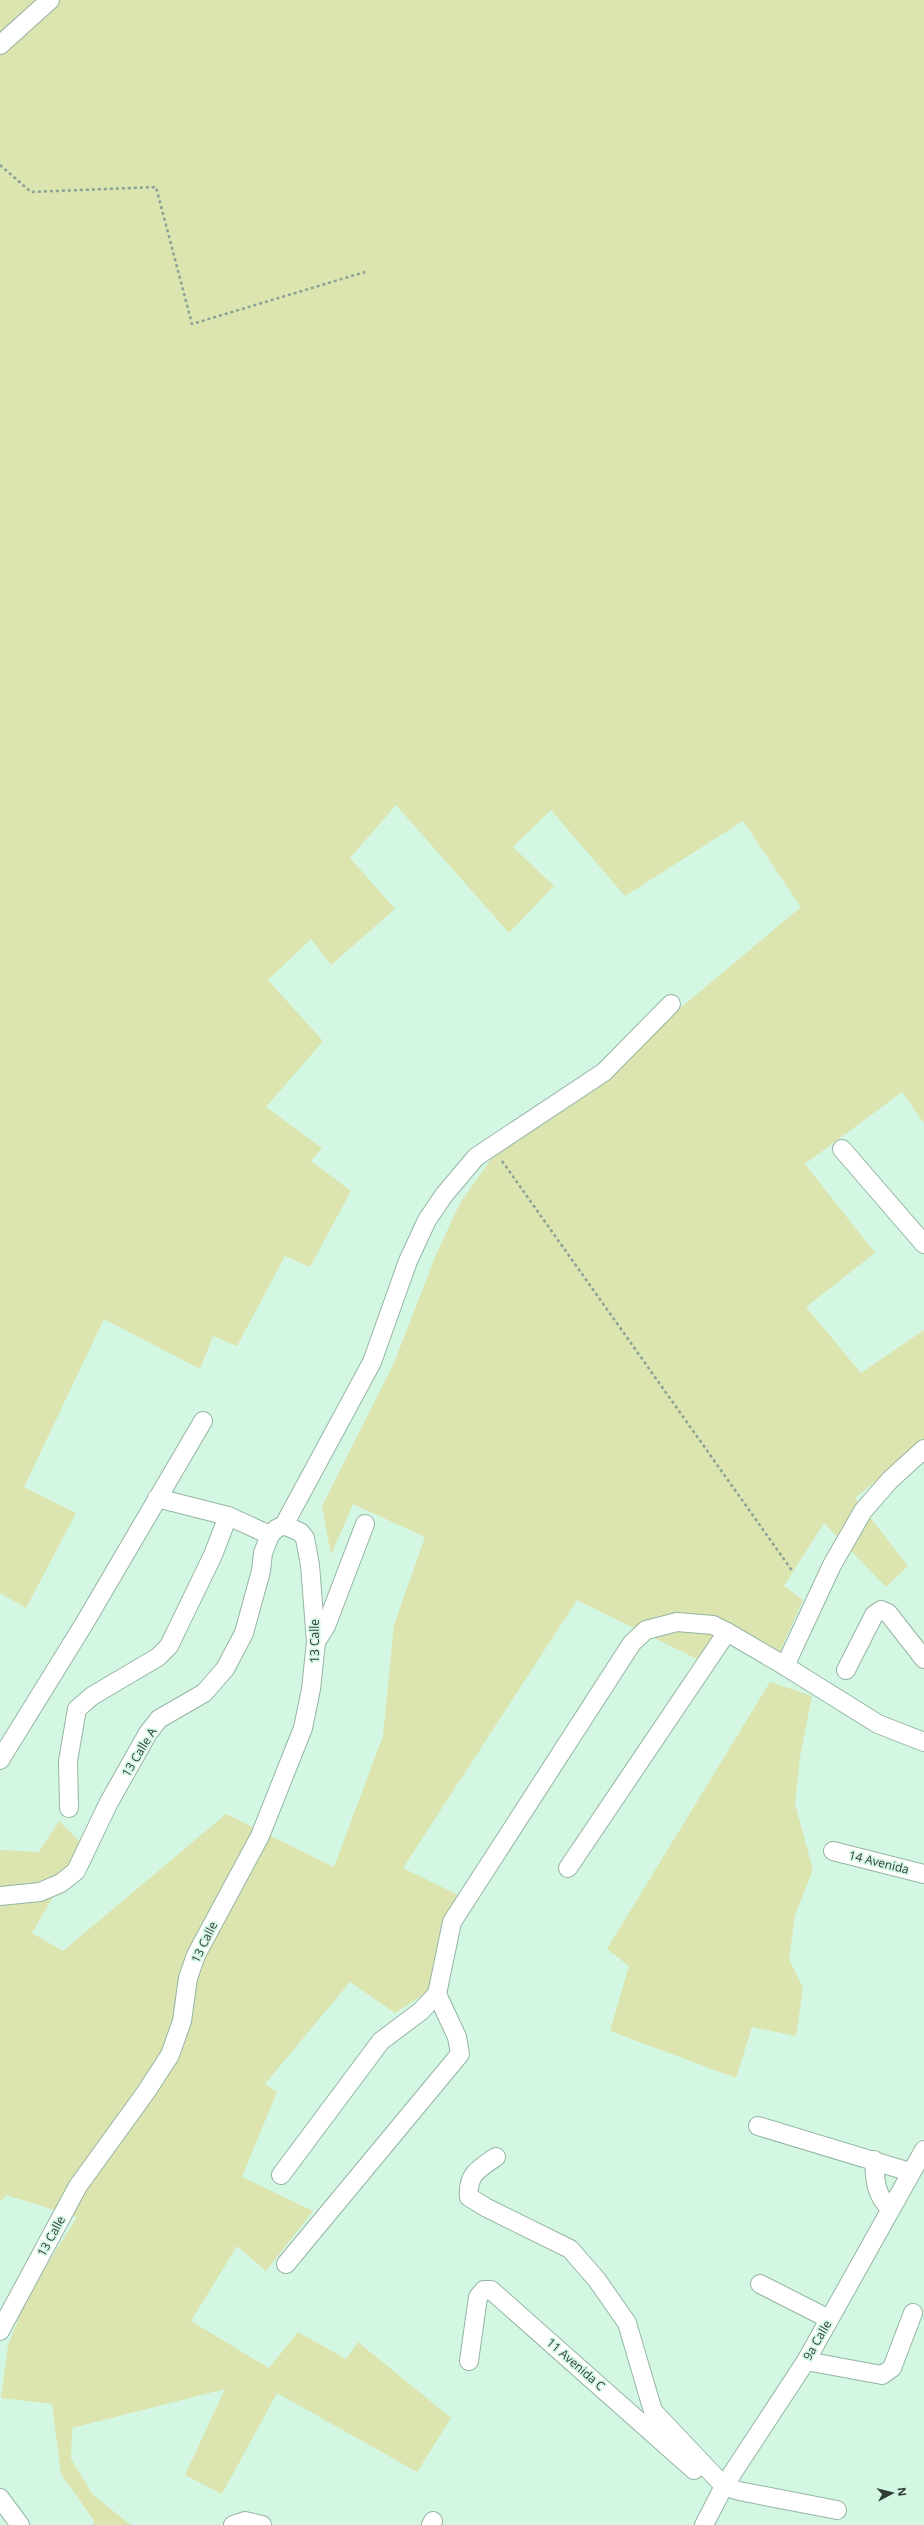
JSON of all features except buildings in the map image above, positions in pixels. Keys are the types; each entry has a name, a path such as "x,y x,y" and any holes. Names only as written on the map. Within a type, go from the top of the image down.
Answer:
{"street":[{"path":"0,45 50,0"},
{"name":"13 Calle A","path":"0,1896 40,1892 61,1884 76,1871 108,1804 148,1733 160,1719 204,1693 225,1669 244,1633 261,1571 263,1553 282,1530 372,1362 408,1261 427,1220 444,1195 476,1157 604,1072 671,1004"},
{"path":"842,1150 924,1244"},
{"path":"0,1760 84,1624 203,1421"},
{"path":"786,1666 832,1565 863,1511 890,1480 924,1449"},
{"name":"13 Calle","path":"0,2331 78,2186 146,2092 170,2055 182,2021 188,1978 196,1955 260,1836 303,1728 311,1689 316,1642 310,1565 305,1538 300,1532 282,1530 157,1498"},
{"path":"69,1808 68,1762 76,1709 92,1696 158,1658 169,1646 213,1555 228,1516"},
{"path":"316,1642 326,1626 365,1524"},
{"path":"846,1670 874,1615 881,1610 888,1613 924,1659"},
{"path":"282,2175 381,2041 421,2012 437,1994 452,1922 632,1643 646,1630 677,1622 713,1625 786,1666 878,1724 924,1742"},
{"path":"568,1868 727,1632"},
{"name":"14 Avenida","path":"833,1851 924,1874"},
{"path":"286,2264 460,2054 457,2037 437,1994"},
{"path":"758,2126 910,2172"},
{"name":"9a Calle","path":"704,2525 722,2489 806,2361 910,2172 924,2150"},
{"path":"496,2157 480,2168 468,2184 469,2197 486,2208 570,2249 579,2259 597,2280 627,2323 653,2412 722,2489 837,2510"},
{"path":"874,2160 881,2201 890,2208"},
{"path":"760,2284 829,2319"},
{"name":"11 Avenida C","path":"469,2361 478,2297 484,2290 491,2290 722,2489"},
{"path":"806,2361 882,2375 892,2368 913,2313"},
{"path":"1,2500 20,2525"},
{"path":"239,2523 262,2525"}],"path":[{"path":"0,165 31,192 156,187 192,324 365,272"},
{"path":"491,1146 793,1572"}],"green space":[{"path":"0,0 924,0 924,1123 902,1092 805,1164 875,1253 806,1307 861,1373 924,1330 924,1443 855,1498 908,1566 886,1587 824,1523 784,1586 803,1600 778,1656 720,1623 699,1660 577,1600 403,1868 458,1895 438,1950 429,1991 395,2013 350,1982 265,2084 277,2092 242,2177 313,2211 266,2271 237,2246 191,2321 269,2368 298,2332 346,2359 358,2342 451,2418 417,2472 277,2393 222,2494 185,2475 225,2389 72,2428 71,2459 93,2495 131,2525 92,2525 95,2522 61,2474 52,2404 1,2398 8,2345 28,2295 77,2217 6,2195 0,2202 0,1850 39,1852 59,1821 83,1845 32,1933 63,1951 226,1814 334,1867 383,1736 394,1625 425,1537 353,1504 331,1555 322,1506 394,1363 435,1257 460,1203 499,1148 685,1004 801,907 743,821 625,896 551,810 513,847 554,886 509,933 396,805 350,858 395,909 331,965 311,939 268,980 323,1041 266,1107 322,1148 311,1161 351,1191 310,1267 285,1256 237,1346 213,1336 200,1369 104,1319 24,1487 76,1513 26,1608 0,1593"},
{"path":"770,1682 812,1696 800,1757 795,1804 813,1870 795,1915 789,1959 803,1988 796,2036 752,2027 736,2078 610,2031 629,1966 607,1949"}]}
